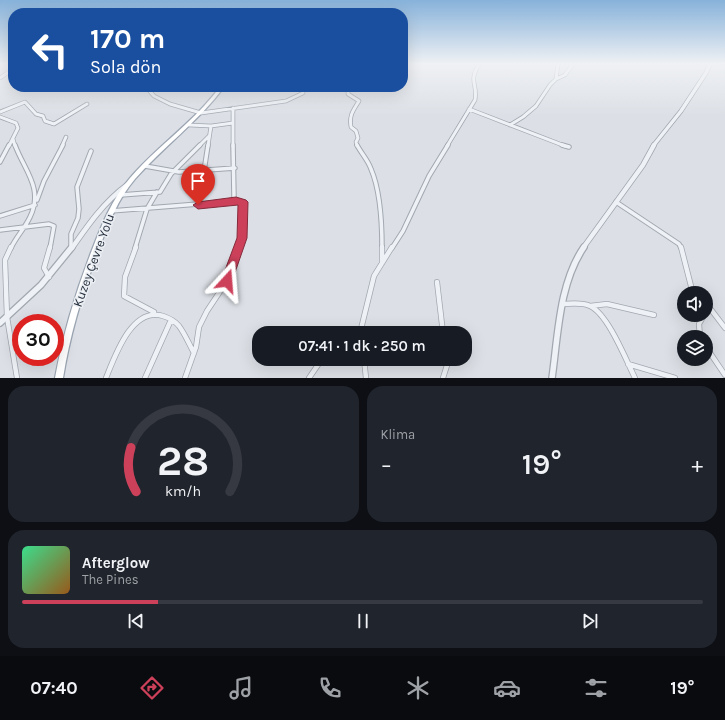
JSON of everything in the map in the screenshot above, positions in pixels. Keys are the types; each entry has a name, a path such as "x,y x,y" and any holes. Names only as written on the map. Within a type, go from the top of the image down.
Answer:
{"main road":[{"name":"Kuzey Çevre Yolu","path":"59,378 65,345 76,306 110,211 128,184 145,166 202,113 218,92"}],"street":[{"path":"361,326 368,294 374,276 403,231 429,176 470,110 477,93 473,82"},
{"path":"510,125 523,117 536,106 553,82"},
{"path":"552,378 562,304 569,277 578,256 643,165 654,144 681,111 700,82"},
{"path":"150,92 154,96 170,104 202,113 286,100 303,93"},
{"path":"348,92 348,94 359,101 350,113 351,127 356,131 358,138 356,142 361,154 371,168 380,204 382,263"},
{"path":"0,112 25,102 36,114 42,116 45,121 54,124 87,104"},
{"path":"233,108 235,168 234,197 236,201"},
{"path":"470,110 569,147"},
{"path":"0,117 11,120 18,125 13,139 0,162"},
{"path":"188,125 211,126 233,123"},
{"path":"204,171 211,126"},
{"path":"17,378 7,317 5,260 36,203 44,181 53,166 66,136"},
{"path":"120,195 160,192 174,172 209,136"},
{"path":"13,139 20,159 24,164 35,189 36,203"},
{"path":"71,249 72,234 78,218 79,209 77,187 91,151"},
{"path":"145,166 174,172 235,168"},
{"path":"0,323 33,295 110,199 128,184"},
{"path":"157,192 147,209 137,244 125,277 124,296 132,302 148,307 154,312 160,313 180,326 194,353"},
{"path":"110,211 236,201 243,202 242,238 227,281 207,311 199,327 194,353 185,378"},
{"path":"616,202 679,244 683,252 692,286"},
{"path":"0,216 36,203"},
{"path":"0,230 49,224 54,226 53,237 44,268 49,276"},
{"path":"0,262 5,260"},
{"path":"437,282 442,326"},
{"path":"562,304 590,306 608,304 654,315"},
{"path":"590,306 602,317 608,326 635,378"},
{"path":"106,378 118,350 133,326 154,312"},
{"path":"713,312 725,328"},
{"path":"145,378 171,320"},
{"path":"713,357 725,375"},
{"path":"628,364 675,378"},
{"path":"309,378 317,366"},
{"path":"365,366 366,378"},
{"path":"443,378 447,366"}],"route":[{"path":"198,205 236,201 243,202 242,238 227,281"}]}
